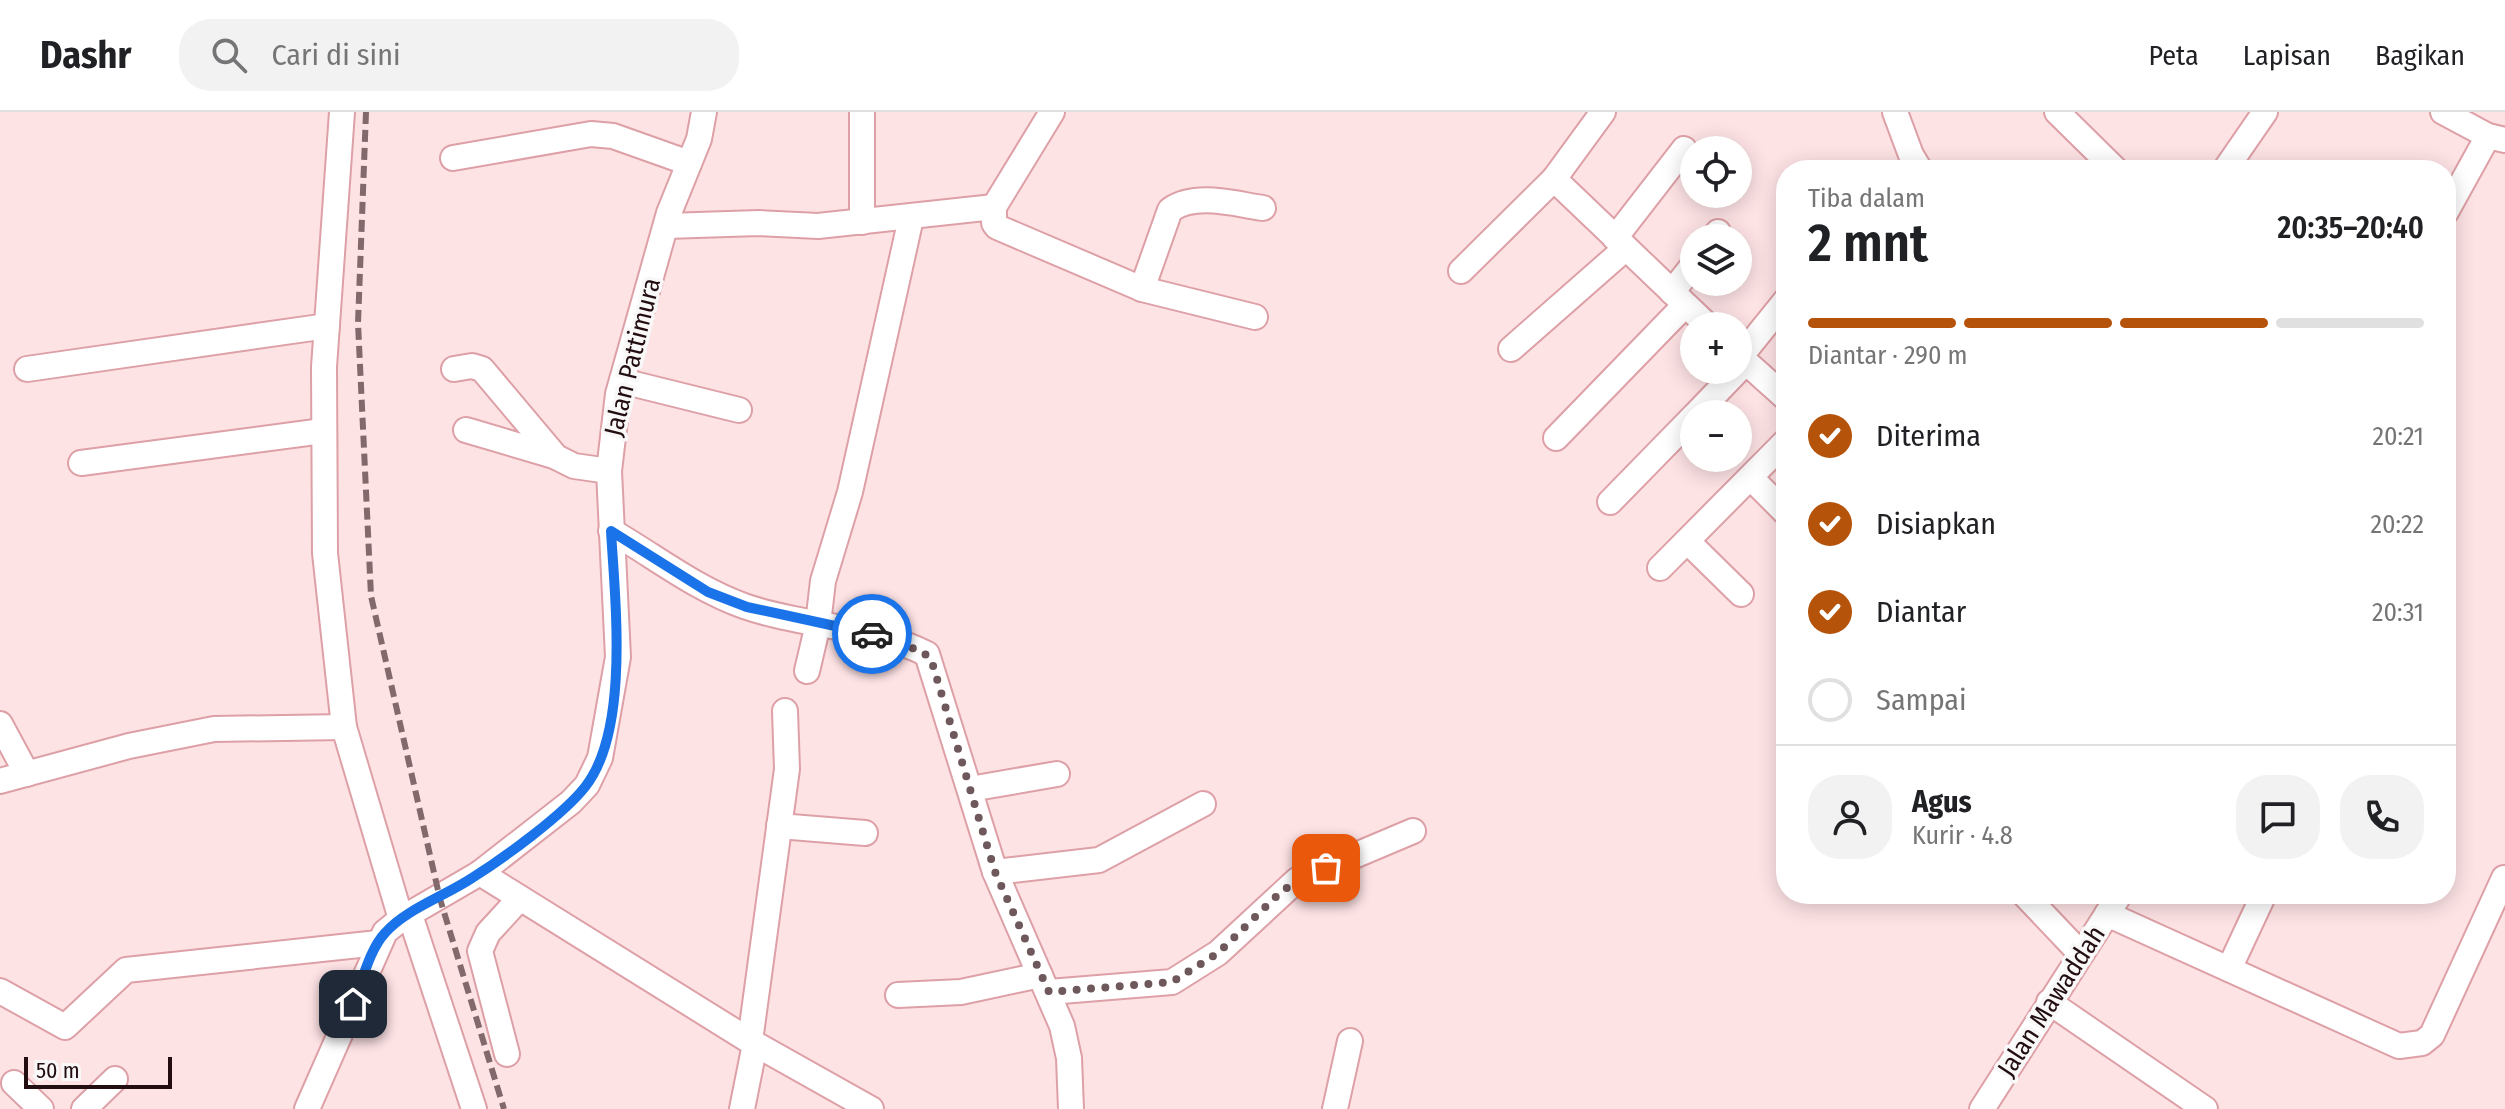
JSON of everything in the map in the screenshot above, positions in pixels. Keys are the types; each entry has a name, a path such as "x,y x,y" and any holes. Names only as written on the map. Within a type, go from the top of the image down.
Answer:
{"street":[{"path":"342,112 323,431 325,553 344,727 405,917 474,1109"},
{"name":"Jalan Pattimura","path":"307,1109 378,943 405,917 480,873 571,802 587,785 600,758 618,657 609,471 622,381 666,226 704,112"},
{"path":"862,112 862,222"},
{"path":"1052,112 994,207 997,227 1142,289 1255,317"},
{"path":"1461,271 1554,179 1603,112"},
{"path":"1895,112 1914,160"},
{"path":"2057,112 2106,160"},
{"path":"2232,160 2265,112"},
{"path":"2443,112 2497,138 2456,197"},
{"path":"453,158 591,134 613,136 689,163"},
{"path":"1511,349 1620,243 1680,155"},
{"path":"1554,179 1693,312"},
{"path":"1142,289 1170,210 1181,203 1195,200 1263,208"},
{"path":"666,226 759,223 818,226 994,207"},
{"path":"807,671 818,624 823,581 850,492 911,218"},
{"path":"1556,438 1680,294"},
{"path":"1752,344 1776,313"},
{"path":"27,369 327,326"},
{"path":"454,369 472,366 482,369 556,457"},
{"path":"1752,368 1776,389"},
{"path":"622,381 739,410"},
{"path":"1707,400 1720,384"},
{"path":"466,430 556,457 574,466 609,471"},
{"path":"1610,502 1680,430"},
{"path":"81,463 323,431"},
{"path":"1660,568 1776,452"},
{"path":"1751,478 1776,503"},
{"path":"611,531 708,592 747,607 890,638 927,654 995,872 1045,983 1069,1058 1071,1109"},
{"path":"1687,541 1741,594"},
{"path":"742,1109 787,769 785,711"},
{"path":"0,724 27,774"},
{"path":"0,781 214,729 344,727"},
{"path":"970,789 1057,774"},
{"path":"995,872 1099,860 1203,804"},
{"path":"779,826 865,833"},
{"path":"898,995 1045,983 1172,982 1218,953 1297,880 1413,831"},
{"path":"480,873 753,1043 871,1109"},
{"path":"2114,904 2229,969 2399,1046 2422,1043 2432,1035 2504,878"},
{"path":"507,1054 480,951 488,933 520,898"},
{"path":"2033,904 2079,952"},
{"name":"Jalan Mawaddah","path":"1982,1109 2079,952 2114,904"},
{"path":"2229,969 2259,904"},
{"path":"0,991 67,1027 126,970 378,943"},
{"path":"2049,1002 2205,1109"},
{"path":"1335,1109 1350,1041"},
{"path":"84,1109 115,1079"},
{"path":"14,1083 41,1109"}],"railway":[{"path":"366,112 358,323 371,596 440,899 504,1109"}],"way so far":[{"path":"872,634 921,651 931,659 995,872 1049,992 1172,982 1218,953 1283,890 1297,880 1326,868"}],"route":[{"path":"353,1004 385,932 401,919 480,873 571,802 587,785 600,758 618,657 611,531 708,592 747,607 872,634"}]}
